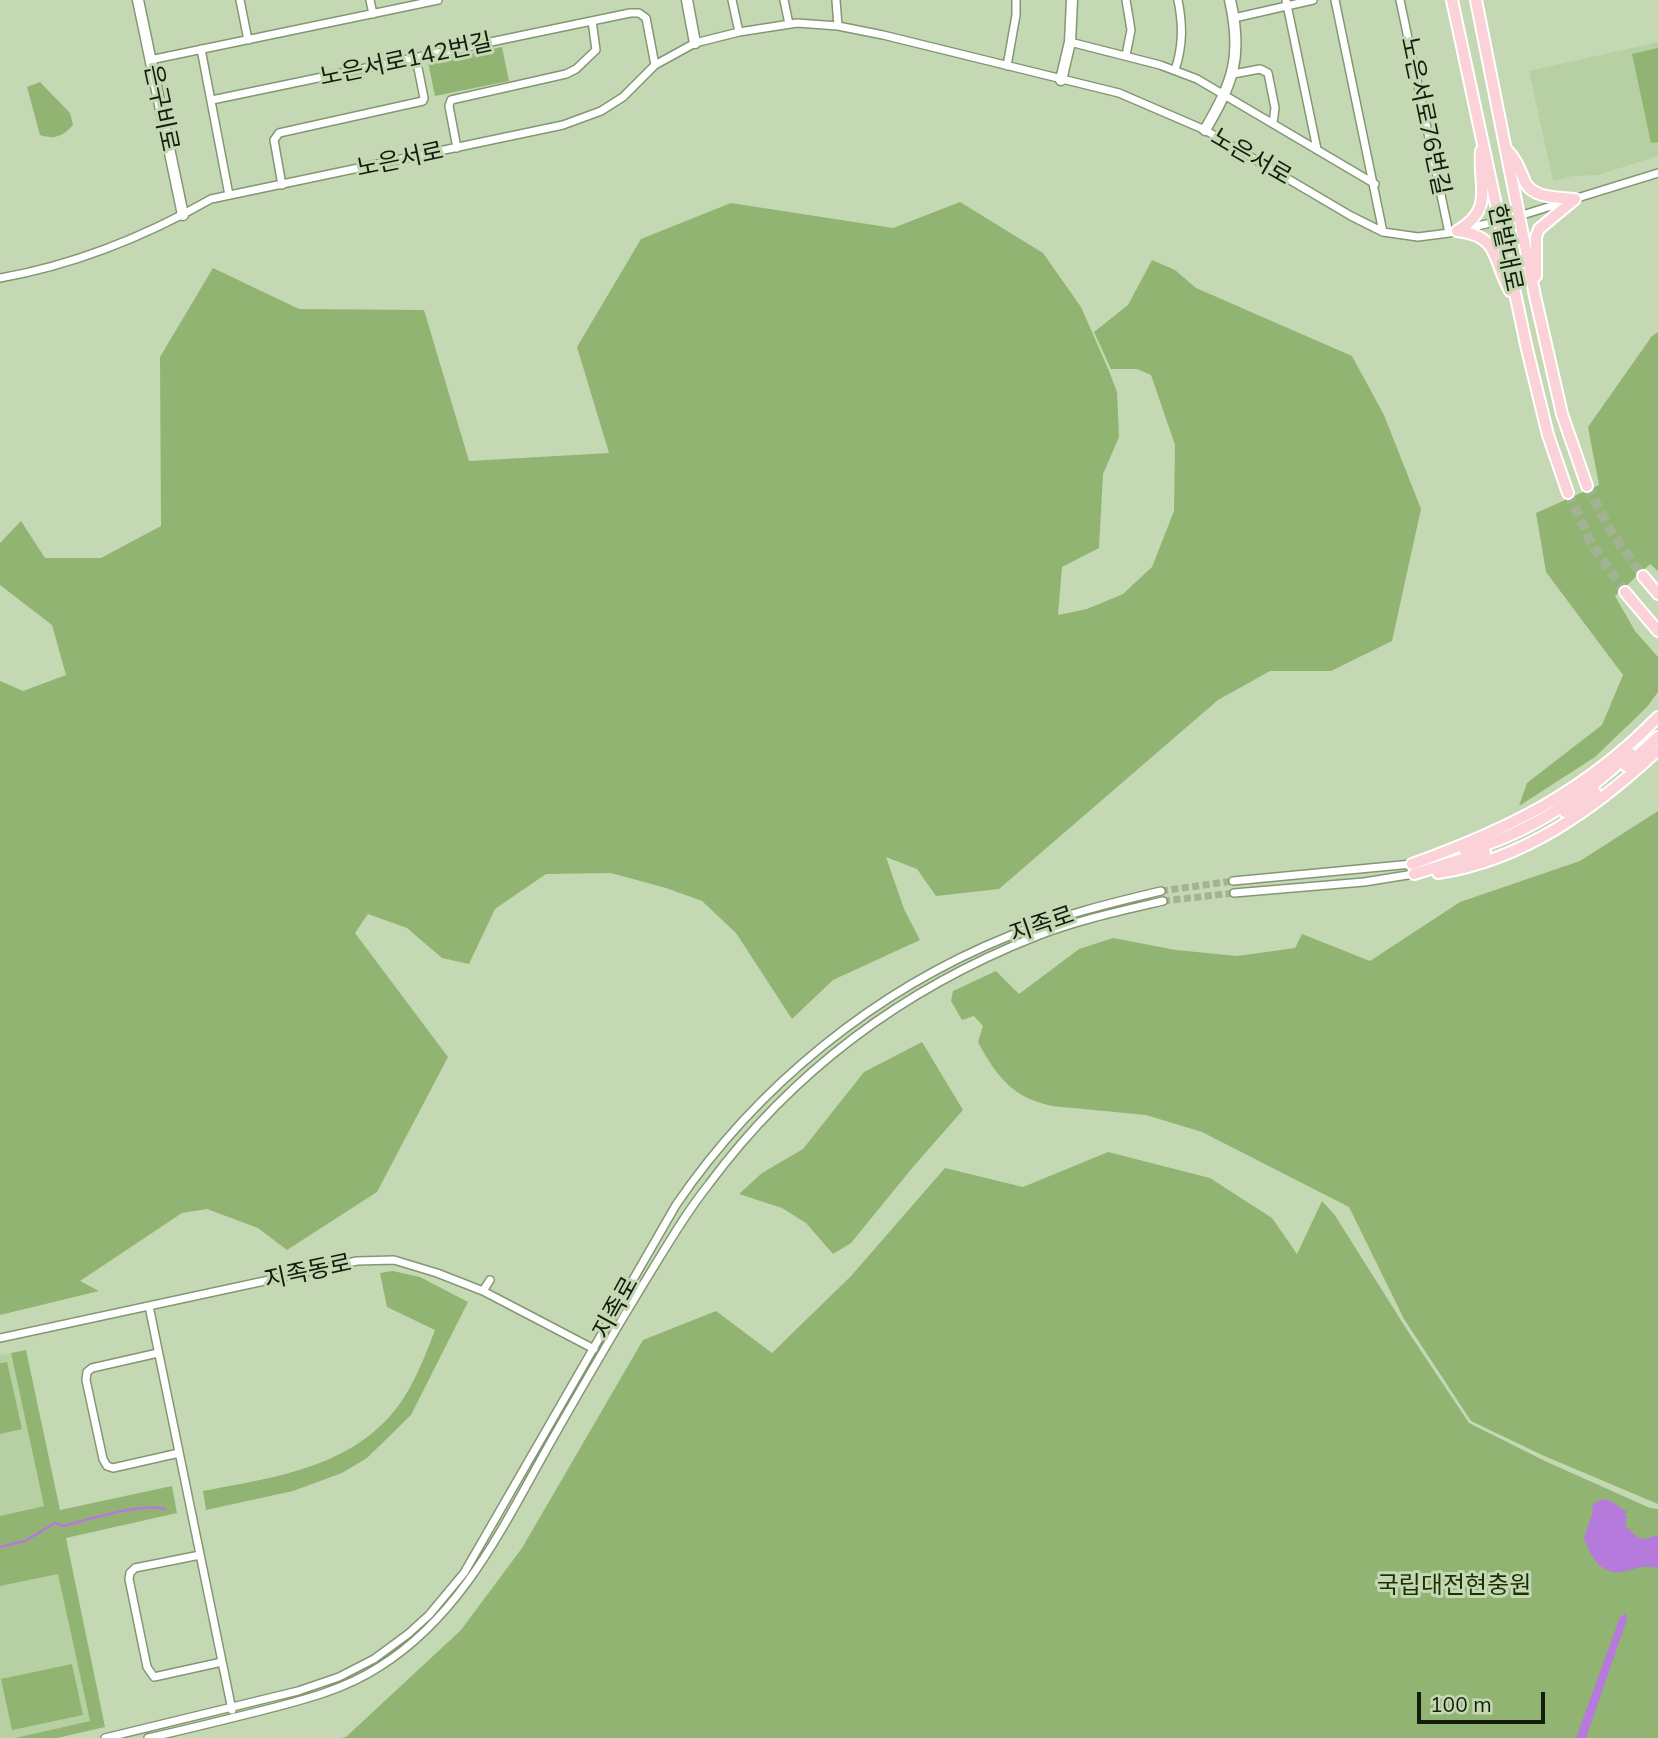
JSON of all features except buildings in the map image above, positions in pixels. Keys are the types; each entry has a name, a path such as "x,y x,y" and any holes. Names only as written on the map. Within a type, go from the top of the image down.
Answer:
{"main road":[{"name":"한밭대로","path":"1452,0 1515,299 1548,435 1568,494"},
{"name":"한밭대로","path":"1476,0 1535,296 1562,414 1587,486"},
{"path":"1453,232 1476,217 1483,200 1479,170 1482,142"},
{"path":"1506,149 1516,159 1525,182 1535,193 1575,199"},
{"path":"1535,296 1536,237 1539,229 1575,199"},
{"path":"1453,232 1472,233 1492,246 1502,276 1515,299"},
{"path":"1643,576 1658,594"},
{"path":"1625,592 1658,639"},
{"path":"1646,619 1658,631"},
{"path":"1413,869 1489,835 1556,800 1601,770 1658,717"},
{"path":"1413,869 1502,839 1549,814 1605,776 1658,727"},
{"path":"1413,869 1464,860 1545,824 1608,782 1658,737"},
{"path":"1413,869 1435,874 1464,869 1502,857 1548,834 1600,800 1658,750"}],"street":[{"name":"은구비로","path":"138,0 183,215"},
{"path":"240,0 248,40"},
{"path":"370,0 373,13"},
{"path":"150,60 438,0"},
{"path":"687,0 695,43"},
{"path":"732,0 739,32"},
{"path":"785,0 789,24"},
{"path":"836,0 838,26"},
{"path":"1007,66 1016,0"},
{"path":"1061,80 1070,42 1072,0"},
{"path":"1126,0 1131,30 1126,55"},
{"path":"1175,70 1182,34 1178,0"},
{"path":"1205,131 1233,74 1236,55 1230,0"},
{"path":"1234,18 1286,3 1313,0"},
{"path":"1335,0 1383,232"},
{"name":"노은서로76번길","path":"1400,0 1453,232"},
{"path":"1286,3 1317,149"},
{"name":"노은서로142번길","path":"212,100 630,13 639,13 646,18 655,65"},
{"path":"457,148 449,106 451,100 566,74 576,69 596,50 592,21"},
{"name":"노은서로","path":"0,278 117,246 211,199 562,125 601,111 623,97 655,65 695,43 789,24 838,26 1119,93 1205,131 1383,232 1418,237 1453,232 1519,216 1658,173"},
{"path":"1070,42 1126,55 1197,79 1375,184"},
{"path":"201,50 229,195"},
{"path":"282,184 274,140 279,133 418,104 425,98 416,58"},
{"path":"1233,74 1260,69 1268,73 1275,108 1273,123"},
{"path":"1233,881 1413,869"},
{"path":"1234,893 1364,882 1413,869"},
{"name":"지족로","path":"105,1738 298,1691 339,1677 374,1659 429,1615 464,1573 646,1255 699,1171 742,1120 823,1045 910,985 981,948 1077,912 1161,891"},
{"name":"지족로","path":"148,1738 301,1700 343,1686 379,1667 436,1622 478,1569 601,1353 688,1212 709,1182 768,1113 830,1055 863,1030 927,991 996,954 1079,922 1163,901"},
{"name":"지족동로","path":"0,1338 358,1261 394,1260 412,1264 483,1291 601,1353"},
{"path":"483,1291 491,1280"},
{"path":"149,1306 233,1717"},
{"path":"158,1353 92,1368 87,1372 86,1380 103,1459 107,1466 113,1468 179,1453"},
{"path":"200,1555 135,1569 130,1573 146,1667 155,1677 222,1662"}],"shaded area":[{"path":"1658,42 1658,156 1598,175 1573,176 1553,181 1529,71"},
{"path":"11,1353 44,1506 0,1516 0,1355"},
{"path":"1602,1499 1611,1501 1627,1512 1624,1515 1627,1517 1625,1525 1637,1536 1643,1539 1658,1535 1658,1568 1610,1571 1594,1559 1584,1538 1593,1511 1592,1505"},
{"path":"58,1573 90,1721 15,1738 0,1738 0,1586"},
{"path":"1626,1613 1627,1619 1586,1738 1576,1738 1620,1617"}],"green space":[{"path":"502,47 509,81 435,96 428,62"},
{"path":"1658,48 1658,142 1651,143 1632,54"},
{"path":"40,82 70,113 73,125 58,136 40,135 27,87"},
{"path":"960,202 1043,253 1081,307 1117,392 1119,437 1103,474 1099,548 1062,567 1058,615 1087,609 1123,594 1152,567 1174,511 1175,445 1151,375 1137,369 1111,369 1094,332 1128,305 1152,260 1175,270 1196,288 1352,356 1384,415 1421,509 1392,641 1331,671 1270,671 1218,700 999,889 936,896 917,869 886,857 904,909 920,940 833,980 792,1019 736,933 702,901 611,873 546,874 495,909 469,964 442,958 407,928 368,914 355,933 448,1057 377,1192 287,1250 258,1228 207,1209 182,1213 80,1281 99,1291 0,1315 0,681 23,691 66,675 52,625 0,585 0,543 21,521 45,558 101,558 161,526 160,357 213,268 299,309 424,310 469,461 609,453 577,347 641,239 731,203 893,228"},
{"path":"1658,332 1658,571 1650,564 1615,596 1635,631 1658,657 1658,692 1647,707 1595,757 1519,806 1527,783 1602,725 1623,675 1546,572 1536,513 1599,485 1588,427 1652,336"},
{"path":"1658,811 1658,1504 1542,1455 1471,1421 1404,1319 1349,1207 1202,1132 1146,1115 1052,1106 1027,1097 1007,1084 985,1054 978,1042 983,1026 974,1016 962,1020 951,1001 953,991 996,971 1019,994 1079,949 1113,938 1176,950 1237,956 1295,948 1302,934 1370,961 1460,902 1580,861"},
{"path":"922,1042 963,1110 851,1243 833,1254 806,1223 782,1208 739,1194 762,1173 803,1149 864,1072"},
{"name":"국립대전현충원","path":"1108,1152 1210,1178 1272,1218 1297,1254 1322,1201 1334,1214 1469,1423 1545,1461 1650,1508 1658,1509 1658,1738 340,1738 346,1737 461,1630 522,1548 643,1340 716,1311 772,1353 851,1276 945,1168 1023,1187"},
{"path":"393,1271 420,1277 468,1302 411,1415 367,1458 342,1473 293,1491 206,1510 203,1491 286,1474 339,1454 363,1440 384,1422 403,1399 417,1374 435,1330 387,1307 380,1273"},
{"path":"26,1350 60,1510 172,1486 177,1513 66,1538 105,1727 57,1738 15,1738 90,1721 58,1574 0,1586 0,1516 44,1506 11,1353"},
{"path":"7,1362 22,1429 0,1434 0,1363"},
{"path":"72,1664 83,1715 12,1730 1,1679"}],"waterway":[{"path":"0,1547 25,1541 55,1523 63,1526 129,1510 155,1507 165,1509"}],"tunnel":[{"path":"1587,486 1611,532 1643,576"},
{"path":"1568,493 1591,543 1625,592"},
{"path":"1161,891 1233,881"},
{"path":"1163,901 1234,893"}]}
